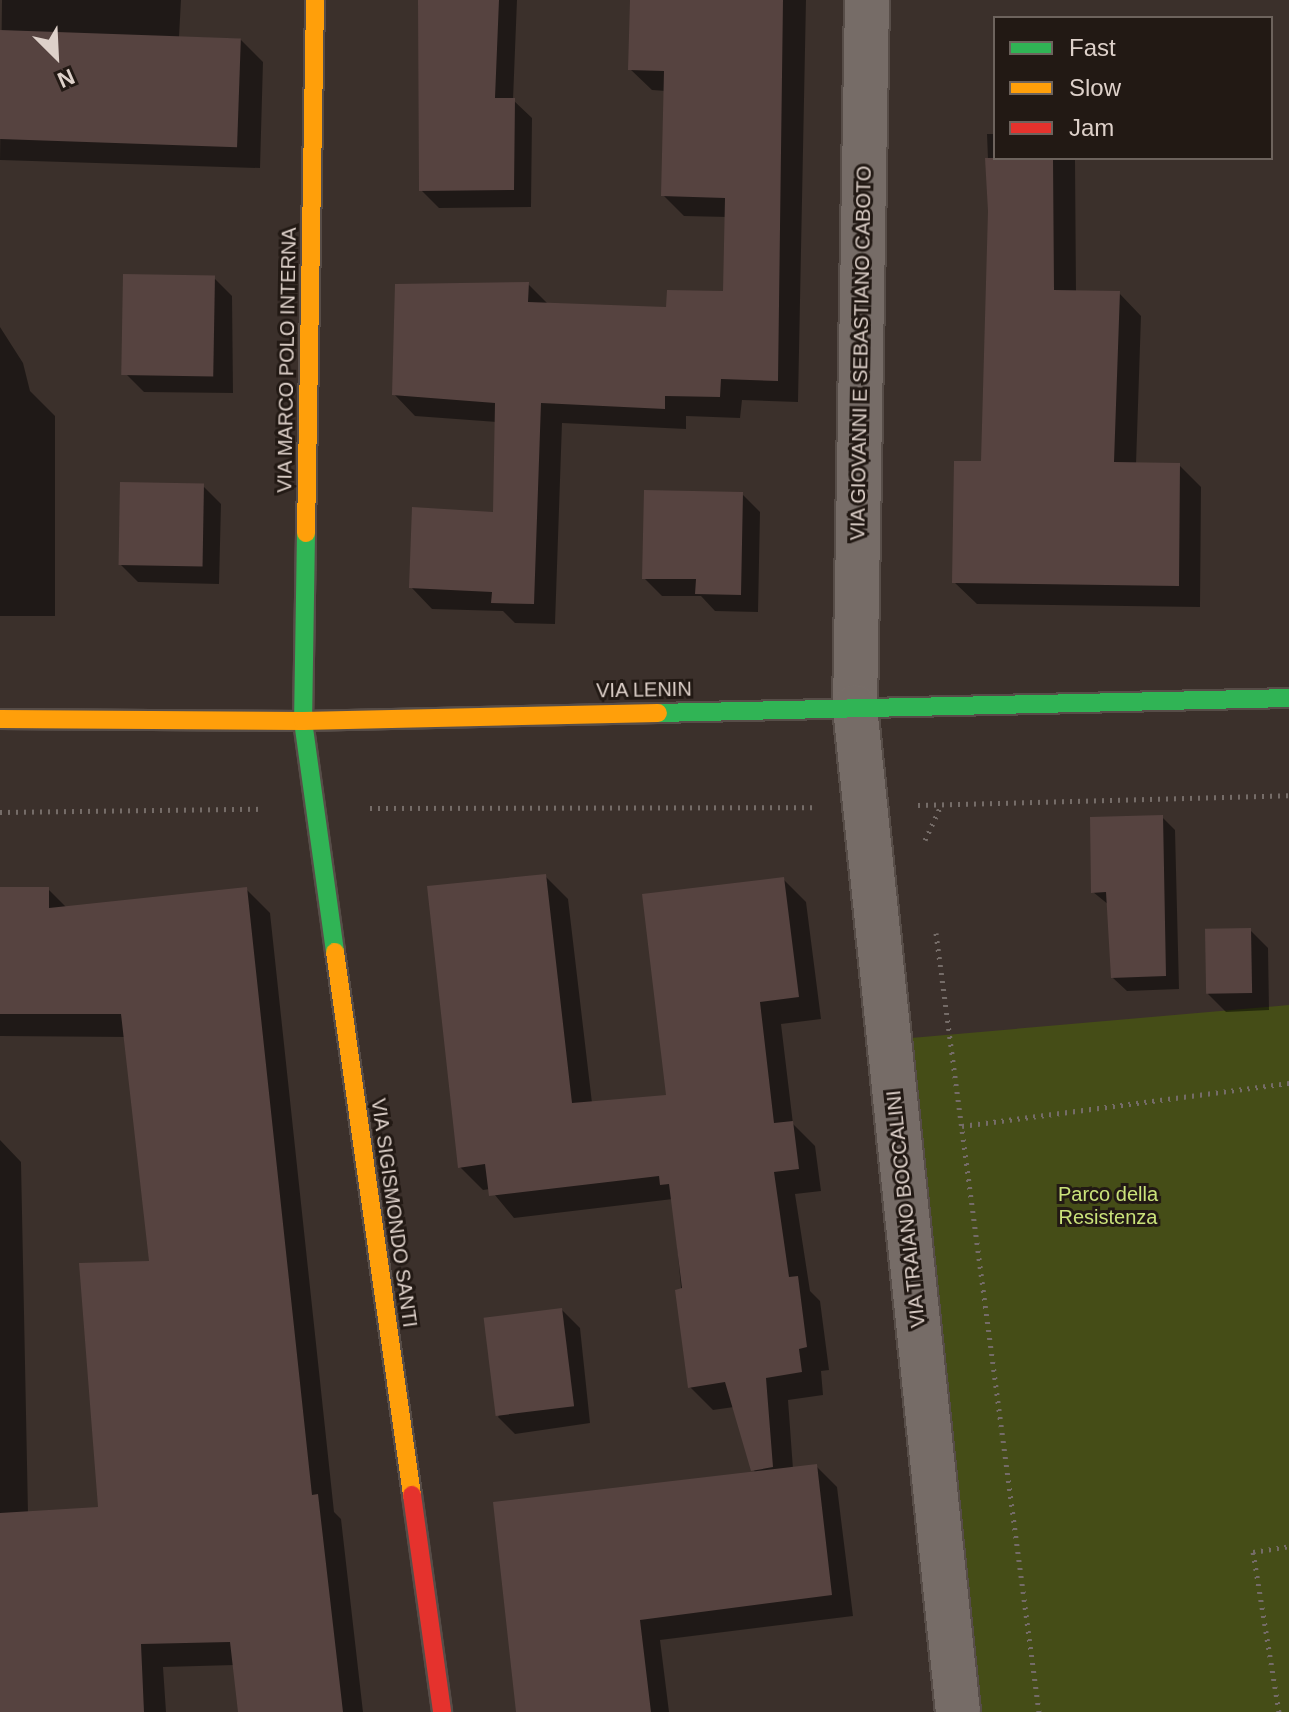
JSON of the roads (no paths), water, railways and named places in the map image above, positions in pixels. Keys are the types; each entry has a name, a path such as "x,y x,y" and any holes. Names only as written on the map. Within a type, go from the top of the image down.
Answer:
{"street":[{"name":"VIA MARCO POLO INTERNA","path":"303,721 315,0"},
{"name":"VIA GIOVANNI E SEBASTIANO CABOTO","path":"855,707 867,0"},
{"name":"VIA LENIN","path":"0,719 303,721 1289,698"},
{"name":"VIA TRAIANO BOCCALINI","path":"855,707 958,1712"},
{"name":"VIA SIGISMONDO SANTI","path":"303,721 442,1712"}],"park label":[{"name":"Parco della Resistenza","path":"1108,1206"}]}
